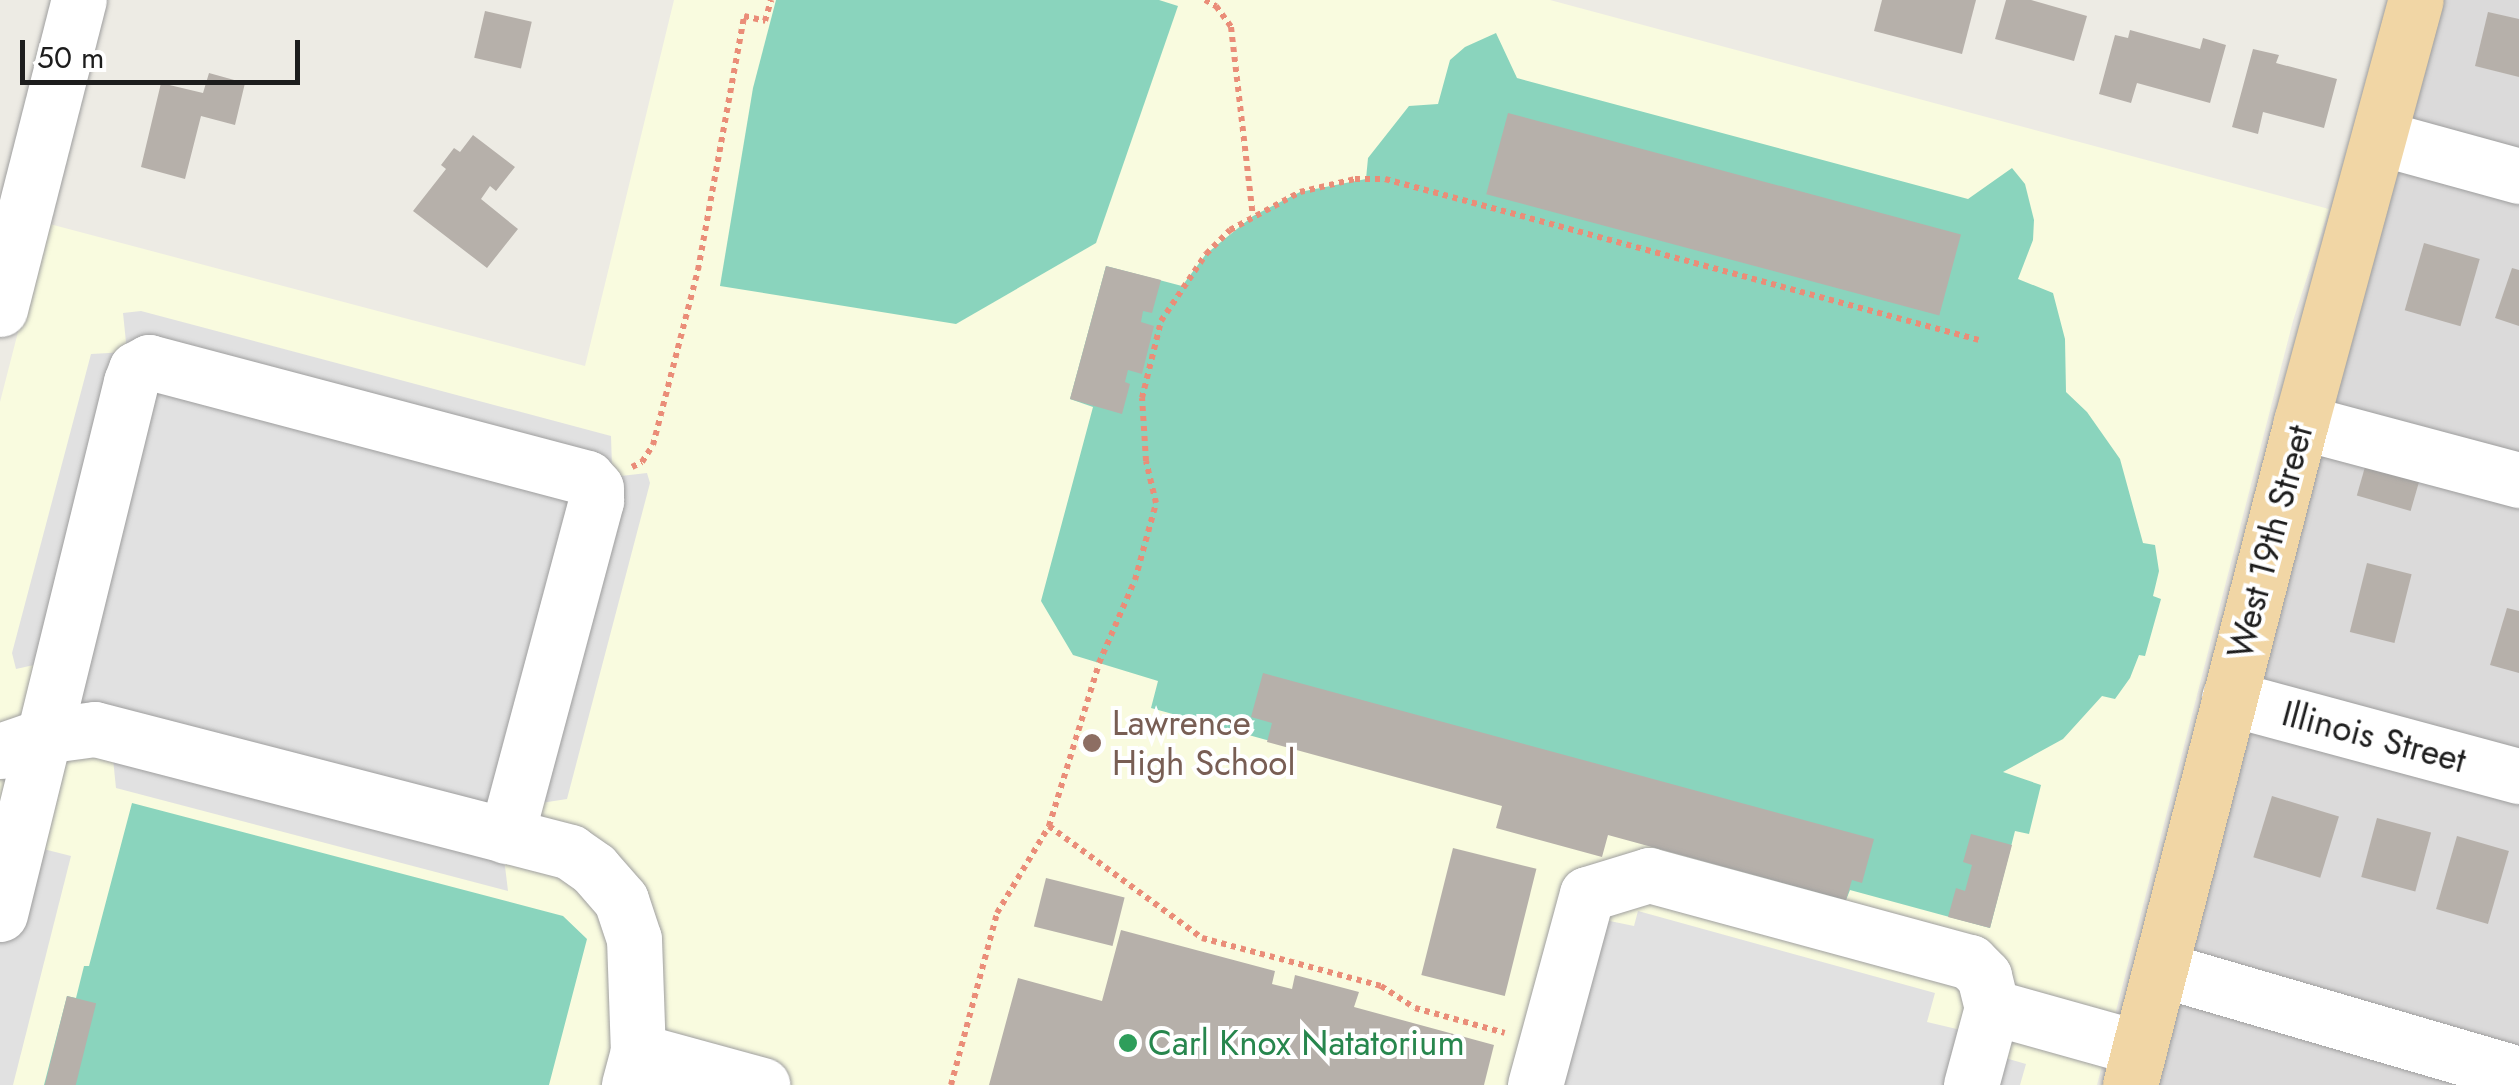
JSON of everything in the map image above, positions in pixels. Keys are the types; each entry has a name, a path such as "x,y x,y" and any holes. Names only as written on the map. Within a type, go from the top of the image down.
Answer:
{"main road":[{"name":"West 19th Street","path":"2135,1066 2301,422 2416,0"}],"street":[{"path":"0,309 79,0"},
{"path":"2380,138 2519,176"},
{"path":"0,914 21,743 130,382 136,369 149,362 587,478 596,488 596,501 506,836"},
{"path":"2301,422 2519,480"},
{"name":"Illinois Street","path":"2229,698 2519,776"},
{"path":"21,743 95,728 570,852 594,869 621,900 634,939 634,1068 762,1085"},
{"path":"1540,1064 1587,894 1649,875 1970,962 1984,976 1992,1007 1970,1085"},
{"path":"2160,969 2519,1074"},
{"path":"1992,1007 2135,1066"}],"path":[{"path":"619,474 642,462 653,445 698,270 744,16 765,22 770,0"},
{"path":"1205,0 1216,6 1231,27 1252,216"},
{"path":"952,1085 997,914 1049,826 1099,663 1134,580 1156,503 1146,461 1142,398 1161,321 1206,254 1252,216 1300,192 1331,184 1355,179 1404,183 1979,340"},
{"path":"1049,826 1202,938 1381,986 1415,1008 1540,1064"}],"shaded area":[{"name":"Lawrence High School","path":"674,0 1550,0 2329,209 2293,321 2097,1085 0,1085 0,402 46,223 585,366"},
{"path":"2416,0 2519,0 2519,1085 2130,1085"},
{"path":"141,311 611,436 612,467 621,476 647,473 650,483 567,799 528,805 504,858 508,891 116,788 108,710 66,706 34,665 16,669 12,653 91,354 127,352 123,313"},
{"path":"0,838 71,856 13,1085 0,1085"},
{"path":"1638,911 1935,993 1927,1022 1999,1039 1995,1055 2026,1064 2020,1085 1556,1085 1600,919 1634,926"}],"green space":[{"path":"776,0 1159,0 1178,6 1096,243 956,324 720,286 753,88"},
{"path":"1496,33 1517,78 1968,199 2012,168 2025,184 2034,220 2033,240 2018,279 2053,293 2065,339 2066,392 2087,412 2120,459 2143,543 2155,545 2159,571 2153,596 2161,599 2145,656 2139,655 2130,678 2115,699 2102,696 2063,739 2003,772 2041,785 2029,834 2015,831 1990,928 1850,890 1846,900 1151,708 1158,681 1073,655 1041,601 1093,407 1070,399 1106,266 1182,286 1206,254 1253,216 1300,192 1366,179 1368,158 1409,106 1438,104 1450,60 1465,47"},
{"path":"132,803 563,916 587,939 549,1085 44,1085 67,996 76,998 84,966 89,966"}],"building":[{"path":"1882,0 1976,0 1962,54 1874,31"},
{"path":"2006,0 2031,0 2087,16 2074,61 1995,39"},
{"path":"485,11 532,22 521,69 474,58"},
{"path":"2488,12 2519,19 2519,77 2475,66"},
{"path":"2130,30 2200,49 2203,38 2226,45 2210,103 2137,83 2131,103 2099,94 2115,35 2128,38"},
{"path":"2253,49 2279,55 2276,63 2337,79 2324,128 2263,112 2258,134 2232,127"},
{"path":"209,73 245,83 235,125 201,116 185,179 141,167 161,83 203,93"},
{"path":"1508,113 1961,234 1939,316 1486,194"},
{"path":"473,135 515,167 496,191 490,186 481,199 518,229 487,268 413,211 446,169 441,165 454,148 460,152"},
{"path":"2424,243 2480,259 2460,326 2405,310"},
{"path":"1106,266 1161,280 1152,313 1143,311 1141,322 1154,326 1142,374 1128,370 1125,382 1130,384 1122,414 1070,399"},
{"path":"2512,268 2519,270 2519,326 2495,318"},
{"path":"2367,460 2421,475 2411,511 2357,496"},
{"path":"2367,563 2412,574 2394,643 2350,632"},
{"path":"2507,608 2519,611 2519,673 2490,665"},
{"path":"1263,673 1874,839 1862,883 1852,880 1846,900 1608,835 1602,857 1496,828 1502,806 1267,742 1272,723 1251,717"},
{"path":"2272,796 2339,816 2320,878 2253,857"},
{"path":"2377,818 2431,832 2415,891 2361,877"},
{"path":"1971,834 2012,845 1990,928 1948,917 1956,888 1965,891 1972,865 1963,862"},
{"path":"2457,836 2509,851 2488,924 2436,909"},
{"path":"1453,848 1536,869 1505,996 1421,975"},
{"path":"1046,878 1125,898 1112,946 1034,927"},
{"name":"Carl Knox Natatorium","path":"1121,930 1275,971 1272,984 1292,989 1295,975 1359,992 1354,1007 1494,1045 1484,1085 989,1085 1018,978 1102,1001"},
{"path":"67,996 96,1003 76,1085 45,1085"}],"place":[{"name":"Lawrence High School","path":"1092,743"},
{"name":"Carl Knox Natatorium","path":"1128,1043"}]}
